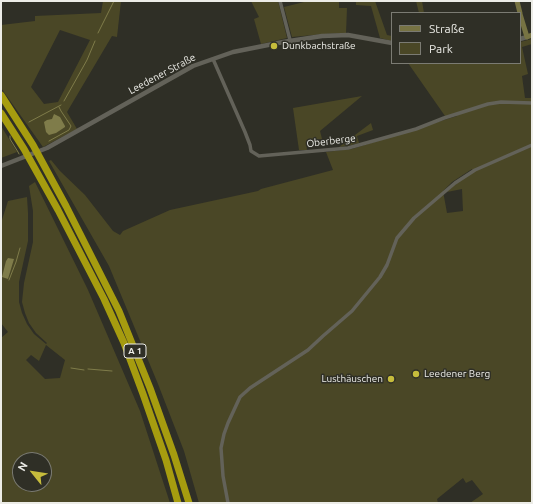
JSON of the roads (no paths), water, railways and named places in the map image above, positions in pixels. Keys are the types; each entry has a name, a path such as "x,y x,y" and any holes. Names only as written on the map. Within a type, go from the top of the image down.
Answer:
{"highway":[{"name":"A 1","path":"1,96 33,145 66,206 119,311 172,447 188,503"},
{"name":"A 1","path":"1,113 24,149 58,210 104,299 124,343 161,446 178,503"}],"main road":[{"path":"517,1 520,12"},
{"path":"521,16 529,36"}],"street":[{"path":"280,1 290,40"},
{"name":"Leedener Straße","path":"1,166 47,148 194,66 233,52 290,40 322,36 348,36 391,43"},
{"name":"Oberberge","path":"213,59 245,132 251,151 259,156 348,148 416,129 444,118 488,104 501,102 532,103"},
{"path":"228,503 223,476 221,448 228,423 240,397 250,388 308,350 352,311 380,277 387,265 397,238 414,218 455,183 471,172 532,145"}],"waterway":[{"path":"98,33 114,1"},
{"path":"64,101 87,60 95,41"},
{"path":"29,122 61,105"},
{"path":"49,141 69,130 71,126 59,107"},
{"path":"10,136 10,139 19,154"},
{"path":"9,280 20,248"},
{"path":"71,368 84,370"},
{"path":"88,369 112,371"}],"place":[{"name":"Dunkbachstraße","path":"274,46"},
{"name":"Leedener Berg","path":"416,374"},
{"name":"Lusthäuschen","path":"391,379"}]}
